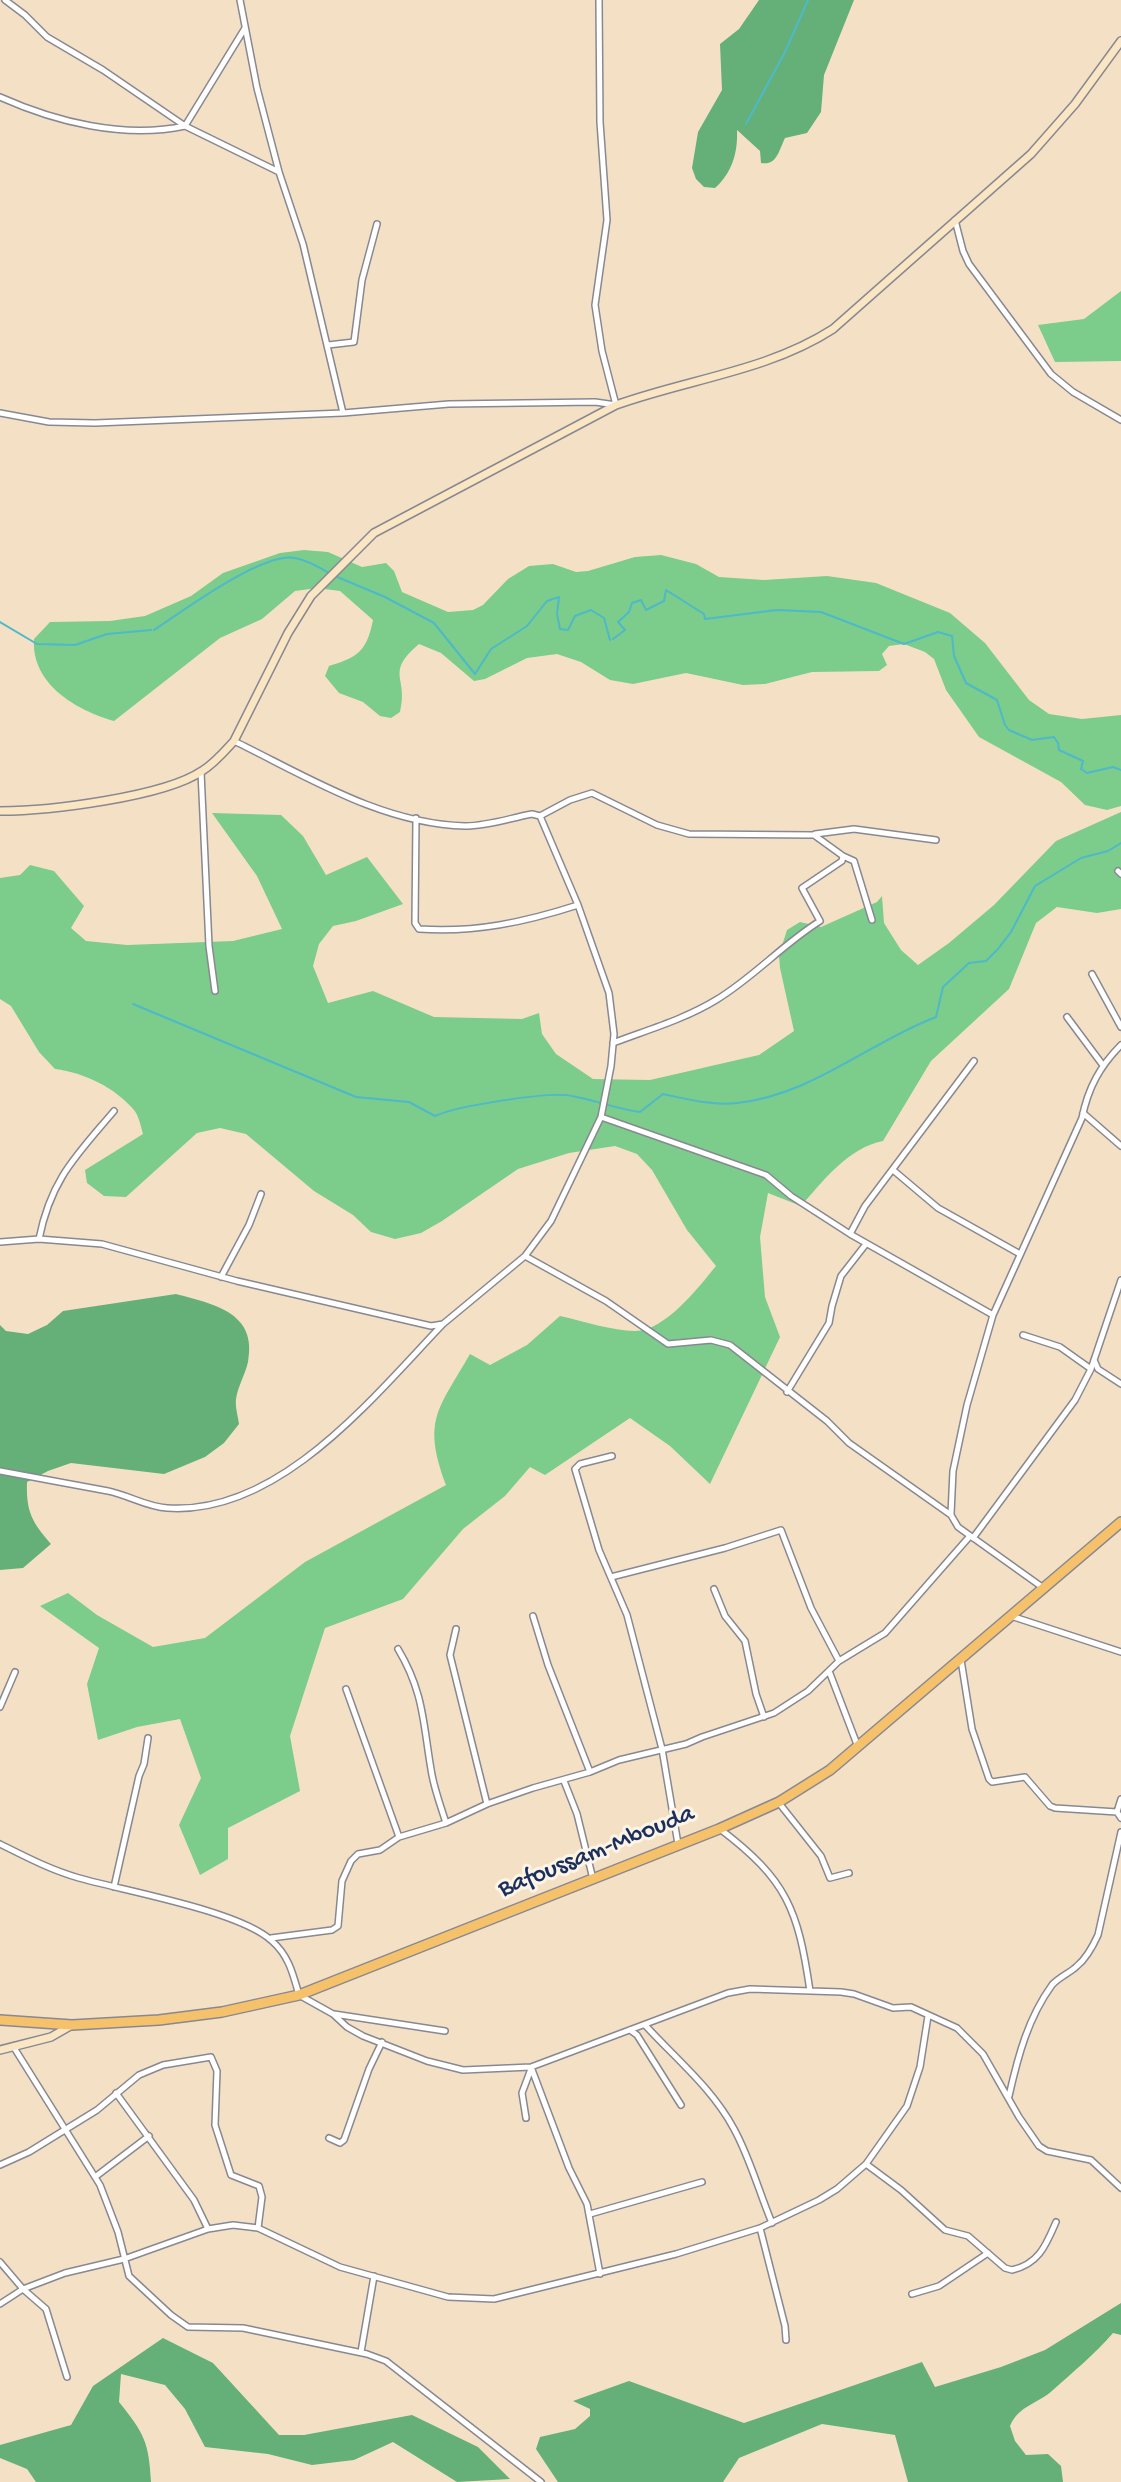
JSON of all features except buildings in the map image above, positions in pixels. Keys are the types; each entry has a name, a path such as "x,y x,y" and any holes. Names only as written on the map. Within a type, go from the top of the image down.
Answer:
{"highway":[{"name":"Bafoussam-Mbouda","path":"0,2020 72,2025 191,2017 299,1995 719,1829 779,1802 858,1748 1121,1522"}],"street":[{"path":"5,0 47,37 103,70 185,126 279,172"},
{"path":"240,0 257,88 279,172 303,244 343,413"},
{"path":"599,0 600,122 607,220 595,305 602,351 616,405"},
{"path":"185,126 245,28"},
{"path":"0,811 68,806 114,798 180,782 201,772 222,756 234,741 288,633 311,596 374,533 616,405 762,363 804,347 833,329 1031,154 1075,104 1121,41"},
{"path":"0,97 56,117 93,126 144,132 185,126"},
{"path":"955,219 969,264 1051,374 1073,392 1121,420"},
{"path":"328,345 354,342 362,280 377,224"},
{"path":"0,413 49,422 95,423 343,413 449,404 595,402 616,405"},
{"path":"234,741 305,779 346,796 416,818 467,826 532,814 540,816 570,800 592,793 672,831 689,834 814,835 854,829 936,840"},
{"path":"201,772 209,946 215,991"},
{"path":"0,1471 112,1492 164,1508 203,1508 233,1499 267,1483 312,1454 374,1396 443,1324 525,1256 551,1221 601,1117 613,1043 609,993 578,905 540,816"},
{"path":"416,818 415,923 419,929 452,931 486,928 530,920 578,905"},
{"path":"814,835 854,861 872,920"},
{"path":"613,1043 698,1010 718,999 820,921 802,888 842,861 843,856"},
{"path":"1092,974 1121,1027"},
{"path":"1067,1017 1102,1064"},
{"path":"951,1515 953,1471 967,1405 993,1315 1102,1064 1121,1045"},
{"path":"850,1234 865,1206 974,1061"},
{"path":"39,1239 57,1181 114,1111"},
{"path":"1083,1113 1121,1146"},
{"path":"601,1117 766,1175 791,1196 866,1244 993,1315"},
{"path":"893,1170 938,1208 1020,1254"},
{"path":"221,1277 249,1225 261,1194"},
{"path":"0,1242 39,1239 102,1244 221,1277 431,1326 443,1324"},
{"path":"787,1392 829,1323 841,1276 866,1244"},
{"path":"525,1256 606,1301 668,1344 711,1340 730,1345 827,1421 849,1443 951,1515 958,1527 1042,1587"},
{"path":"270,1938 332,1930 338,1926 342,1881 351,1861 358,1854 380,1850 399,1837 446,1823 533,1788 564,1781 619,1760 686,1744 764,1717 792,1703 839,1661 885,1633 972,1537 1075,1400 1091,1369 1121,1280"},
{"path":"1023,1335 1060,1347 1091,1369"},
{"path":"1094,1359 1098,1369 1121,1384"},
{"path":"612,1456 580,1464 575,1469 599,1550 627,1615 662,1749 678,1845"},
{"path":"611,1577 725,1548 781,1530 811,1608 839,1661"},
{"path":"714,1589 725,1616 745,1641 764,1717"},
{"path":"533,1616 548,1665 590,1772"},
{"path":"1010,1616 1121,1652"},
{"path":"456,1629 450,1655 487,1804"},
{"path":"398,1649 418,1689 432,1777 446,1823"},
{"path":"961,1659 972,1729 986,1773 992,1782 1025,1777 1055,1808 1119,1815 1121,1799"},
{"path":"829,1671 858,1748"},
{"path":"0,1707 15,1672"},
{"path":"346,1689 399,1837"},
{"path":"114,1887 148,1738"},
{"path":"564,1781 577,1814 593,1879"},
{"path":"779,1802 821,1856 830,1878 849,1873"},
{"path":"719,1829 762,1864 779,1883 799,1928 810,1991"},
{"path":"1009,2097 1025,2035 1033,2017 1054,1982 1078,1966 1098,1935 1121,1832"},
{"path":"0,1844 45,1866 214,1914 270,1938 287,1958 299,1995 333,2014 353,2031 427,2061 463,2070 531,2068 739,1990 854,1994 893,2008 911,2007 954,2026 972,2041 991,2066 1039,2146 1047,2151 1091,2160 1121,2188"},
{"path":"333,2014 445,2031"},
{"path":"0,2304 23,2289 65,2273 124,2259 208,2229 233,2225 258,2228 319,2259 448,2297 494,2299 600,2274 760,2228 837,2189 866,2164 907,2106 920,2067 929,2015"},
{"path":"645,2024 693,2072 724,2112 736,2132 772,2223"},
{"path":"0,2050 51,2037 72,2025"},
{"path":"630,2029 637,2035 681,2105"},
{"path":"329,2138 340,2143 344,2140 382,2042"},
{"path":"13,2046 95,2177 112,2215 134,2282 180,2323 188,2327 243,2328 361,2352 394,2367 541,2482"},
{"path":"0,2165 97,2110 132,2080 155,2067 208,2057 214,2060 217,2071 215,2125 231,2175 259,2186 262,2197 258,2228"},
{"path":"526,2118 522,2093 531,2068"},
{"path":"531,2068 569,2168 584,2195 600,2274"},
{"path":"116,2093 194,2200 208,2229"},
{"path":"95,2177 149,2136"},
{"path":"866,2164 901,2190 945,2230 968,2236 1005,2268 1024,2267 1043,2251 1056,2222"},
{"path":"590,2214 702,2182"},
{"path":"760,2228 786,2340"},
{"path":"912,2294 939,2286 988,2253"},
{"path":"0,2262 23,2289 46,2309 67,2377"},
{"path":"361,2352 374,2276"}],"green space":[{"path":"759,0 854,0 824,75 821,112 807,133 785,138 777,156 771,162 761,163 760,151 737,130 735,155 730,169 715,188 704,187 696,179 692,168 698,132 722,90 720,44 739,29"},
{"path":"1121,291 1121,361 1055,362 1038,325 1084,319"},
{"path":"304,550 328,552 362,567 386,563 394,571 402,592 448,612 473,610 483,605 508,579 529,566 553,564 576,572 588,571 635,557 661,555 696,564 719,577 764,580 827,576 876,583 950,613 985,643 1029,700 1049,714 1082,719 1121,715 1121,806 1107,810 1085,805 1061,782 979,737 946,690 934,659 904,644 889,646 882,654 887,665 879,671 812,672 765,684 743,685 686,673 633,684 610,680 581,662 557,654 527,658 485,679 474,681 441,653 419,644 400,669 400,712 391,718 380,716 363,702 339,693 325,676 329,666 360,651 368,639 373,620 340,591 317,588 295,591 262,619 220,638 114,721 71,702 48,682 40,669 34,639 50,622 110,621 145,616 191,596 223,573 280,553"},
{"path":"1121,812 1121,909 1097,913 1057,907 1036,923 1009,989 931,1061 883,1141 848,1158 801,1206 768,1193 760,1237 765,1297 780,1337 710,1484 670,1446 630,1418 545,1475 530,1467 505,1496 463,1529 403,1599 325,1628 290,1736 300,1791 228,1828 228,1859 200,1875 179,1825 201,1778 180,1719 137,1727 98,1740 87,1684 99,1648 40,1606 68,1593 97,1615 153,1647 205,1638 305,1562 446,1485 435,1445 437,1416 470,1354 490,1365 527,1345 560,1316 617,1329 646,1329 680,1307 716,1266 687,1230 652,1170 637,1154 615,1146 569,1153 518,1169 421,1233 395,1239 371,1232 353,1215 314,1191 246,1134 220,1128 197,1133 126,1197 104,1196 87,1183 85,1170 143,1134 140,1122 134,1110 108,1088 77,1074 55,1069 39,1052 11,1006 0,999 0,878 20,875 30,865 54,871 84,906 71,928 86,941 127,945 233,941 282,929 257,876 212,813 281,815 303,836 326,875 367,857 403,904 333,926 319,944 313,966 328,1003 373,991 434,1017 522,1019 539,1013 542,1034 556,1054 593,1079 650,1080 759,1055 794,1031 779,955 787,930 800,922 821,927 877,902 882,896 884,923 901,950 918,965 994,905 1056,841"},
{"path":"176,1294 230,1313 246,1332 248,1362 236,1399 239,1424 224,1443 205,1457 164,1474 71,1463 27,1482 32,1516 51,1544 23,1568 0,1570 0,1325 6,1331 28,1334 47,1325 63,1311"},
{"path":"1121,2303 1121,2335 1113,2333 1053,2390 1018,2413 1010,2426 1015,2441 1026,2455 1048,2454 1061,2466 1063,2482 908,2482 895,2435 822,2424 739,2458 723,2482 558,2482 536,2449 540,2437 575,2429 590,2416 590,2409 573,2401 629,2381 744,2423 922,2362 935,2387 1001,2367 1045,2350"},
{"path":"163,2338 213,2363 279,2435 304,2435 412,2415 478,2447 510,2479 457,2482 393,2442 354,2460 312,2465 268,2454 205,2447 185,2409 165,2385 121,2374 119,2402 144,2439 151,2482 36,2482 27,2469 0,2458 0,2445 71,2425 93,2386"}],"waterway":[{"path":"746,124 785,52 808,0"},
{"path":"154,630 223,585 263,564 295,558 329,573"},
{"path":"335,576 385,597 434,623 475,674 491,649 527,626 547,601 559,597 557,614 560,629 568,630 575,616 591,610 604,618 610,640"},
{"path":"613,639 625,630 618,622 629,612 632,603 641,600 646,610 664,601 666,590 704,614 705,619 777,610 821,612 904,644 938,632 952,636 954,656 966,683 997,700 1009,730 1032,740 1054,737 1059,750 1083,761 1081,769 1087,773 1113,767 1121,770"},
{"path":"0,622 37,644 75,645 107,634 151,630"},
{"path":"133,1004 356,1097 409,1102 435,1116 482,1104 560,1095 640,1112 663,1094 709,1103 737,1103 790,1090 936,1017 943,987 969,963 986,961 998,949 1011,932 1035,886 1081,858 1108,851 1121,843"}]}
